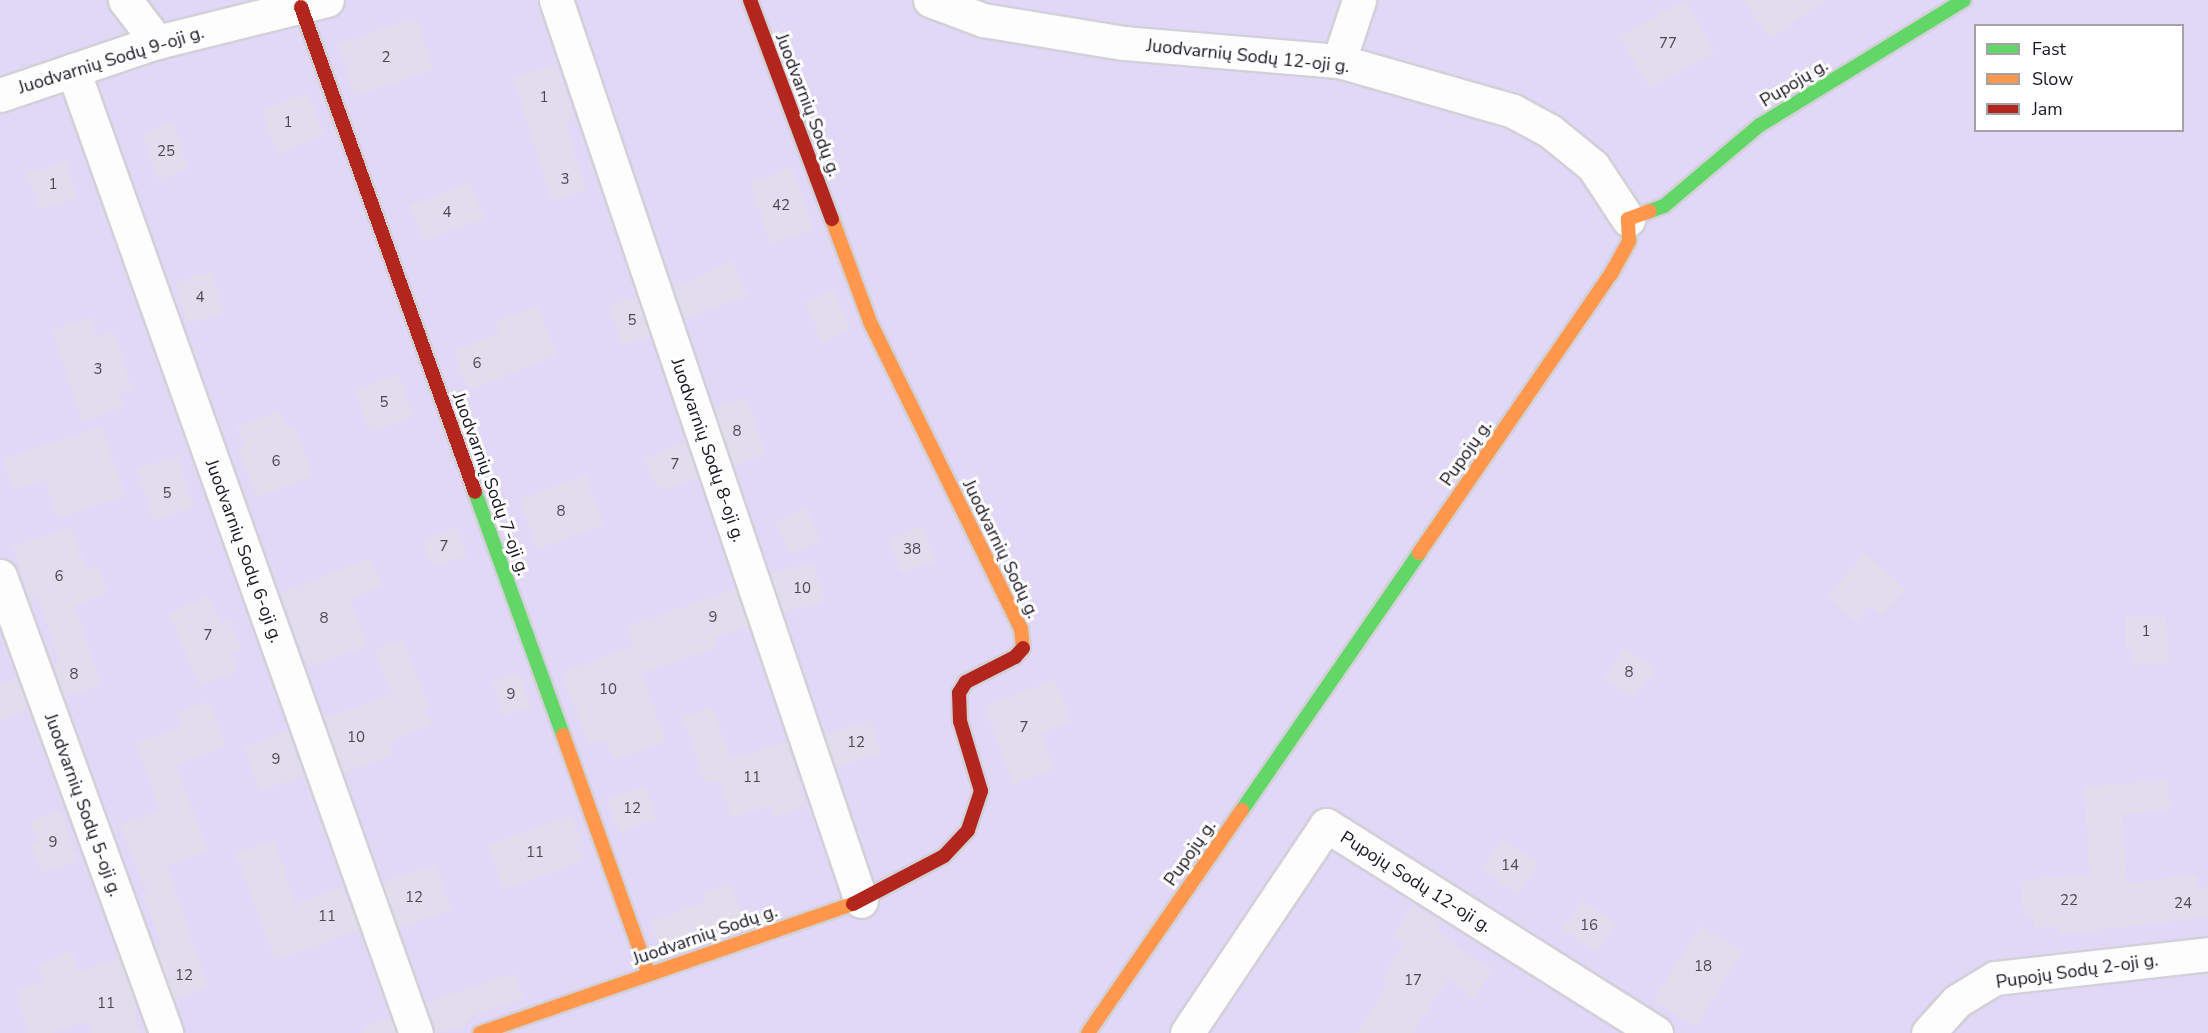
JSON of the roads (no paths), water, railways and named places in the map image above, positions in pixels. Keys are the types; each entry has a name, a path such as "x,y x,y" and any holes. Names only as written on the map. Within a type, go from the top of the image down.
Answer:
{"street":[{"path":"125,0 157,42"},
{"name":"Juodvarnių Sodų 8-oji g.","path":"556,0 861,900"},
{"name":"Juodvarnių Sodų g.","path":"480,1033 861,900 944,856 968,830 981,791 960,721 959,693 966,682 1015,657 1025,645 1022,629 870,322 750,0"},
{"name":"Juodvarnių Sodų 12-oji g.","path":"930,0 983,20 1124,43 1339,61 1513,111 1541,126 1593,166 1628,219"},
{"path":"1339,61 1359,0"},
{"name":"Pupojų g.","path":"1088,1033 1611,274 1629,242 1628,219 1664,206 1760,125 1965,0"},
{"name":"Juodvarnių Sodų 9-oji g.","path":"0,95 157,42 314,4"},
{"name":"Juodvarnių Sodų 7-oji g.","path":"314,4 648,973"},
{"name":"Juodvarnių Sodų 6-oji g.","path":"73,70 416,1033"},
{"name":"Juodvarnių Sodų 5-oji g.","path":"0,576 166,1033"},
{"name":"Pupojų Sodų 12-oji g.","path":"1187,1033 1326,825 1656,1033"},
{"name":"Pupojų Sodų 2-oji g.","path":"1929,1033 1957,1001 1995,978 2208,954"}]}
